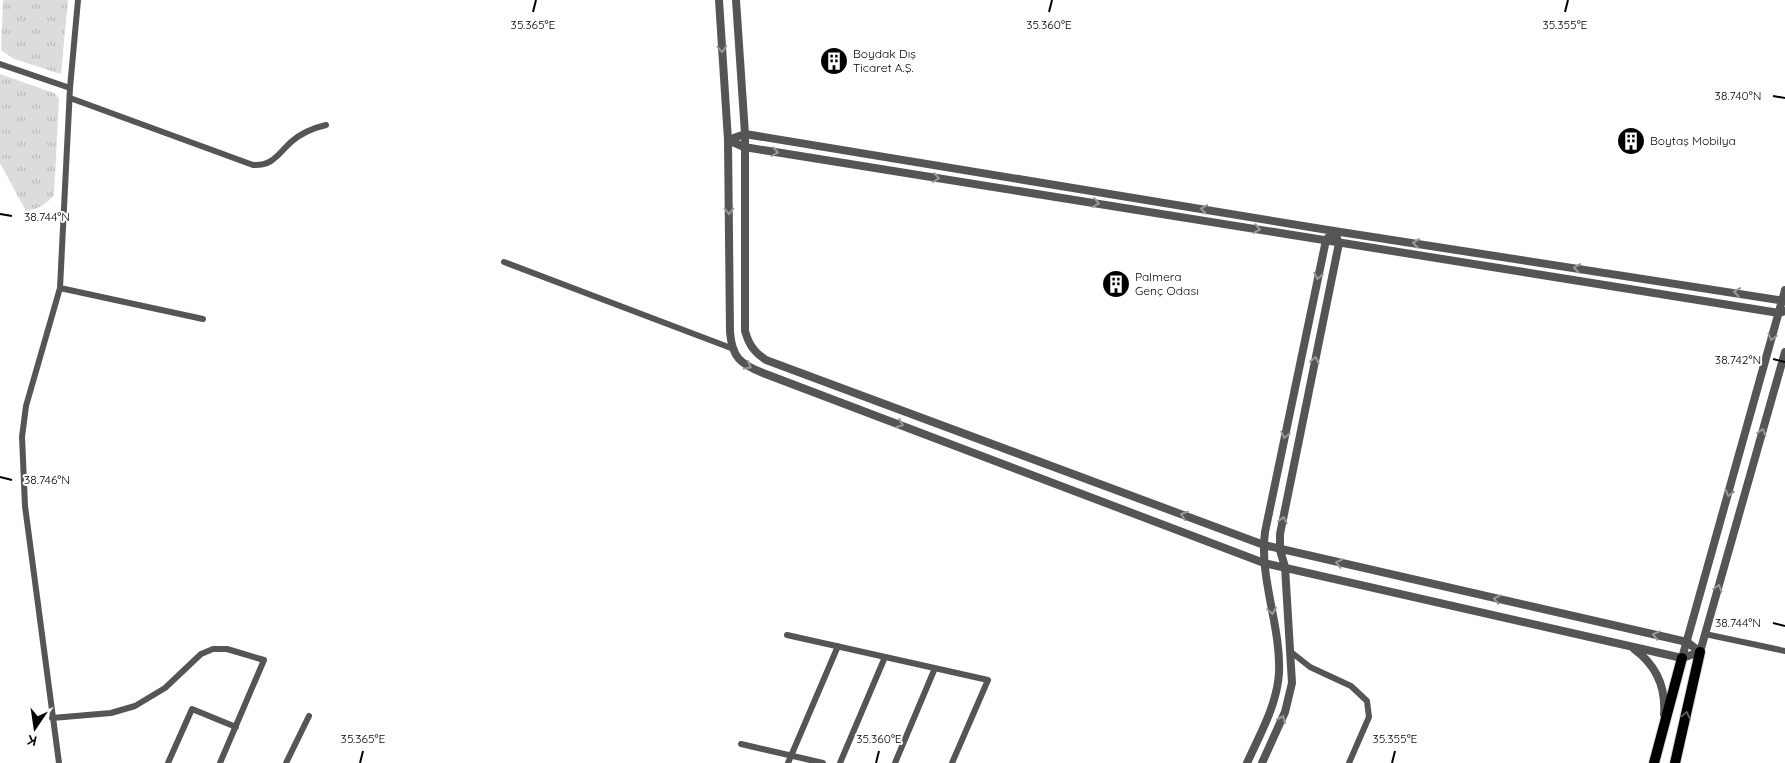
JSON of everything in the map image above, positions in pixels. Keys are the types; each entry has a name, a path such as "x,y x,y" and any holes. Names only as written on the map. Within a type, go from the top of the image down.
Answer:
{"highway":[{"path":"1675,763 1700,652"},
{"path":"1654,763 1682,658"}],"street":[{"path":"60,763 52,718 25,506 22,437 26,406 60,288 70,88 78,0"},
{"path":"719,0 728,140 731,348 740,361 757,370 1264,563 1682,658 1700,652"},
{"path":"736,0 744,134 745,332 748,343 756,354 766,360 1264,546 1687,642 1700,652"},
{"path":"0,64 70,88"},
{"path":"70,98 253,165 274,160 297,137 326,125"},
{"path":"728,140 744,134 1334,231 1784,300"},
{"path":"728,140 744,147 1782,312"},
{"path":"1247,763 1273,703 1279,673 1264,563 1264,546 1326,240 1334,231"},
{"path":"1262,763 1289,702 1293,674 1285,567 1280,550 1280,534 1339,243 1334,231"},
{"path":"504,262 731,348"},
{"path":"60,288 203,319"},
{"path":"1682,658 1782,312 1785,290"},
{"path":"1700,652 1785,352"},
{"path":"1704,634 1785,652"},
{"path":"787,635 988,680 952,763"},
{"path":"788,763 838,646"},
{"path":"1630,646 1648,662 1660,678 1665,708 1662,728"},
{"path":"52,718 111,713 134,706 165,688 201,654 213,649 222,648 264,660 220,763"},
{"path":"1291,652 1310,667 1351,686 1368,701 1369,717 1349,763"},
{"path":"840,763 885,657"},
{"path":"894,763 935,668"},
{"path":"168,763 192,709 236,727"},
{"path":"286,763 309,716"},
{"path":"741,744 823,763"}],"green space":[{"path":"3,0 68,0 61,74 14,59 1,50"},
{"path":"0,74 54,93 59,98 54,195 38,207 26,211 0,163"}],"place":[{"name":"Boydak Dış Ticaret A.Ş.","path":"834,61"},
{"name":"Boytaş Mobilya","path":"1631,141"},
{"name":"Palmera Genç Odası","path":"1116,284"}]}
